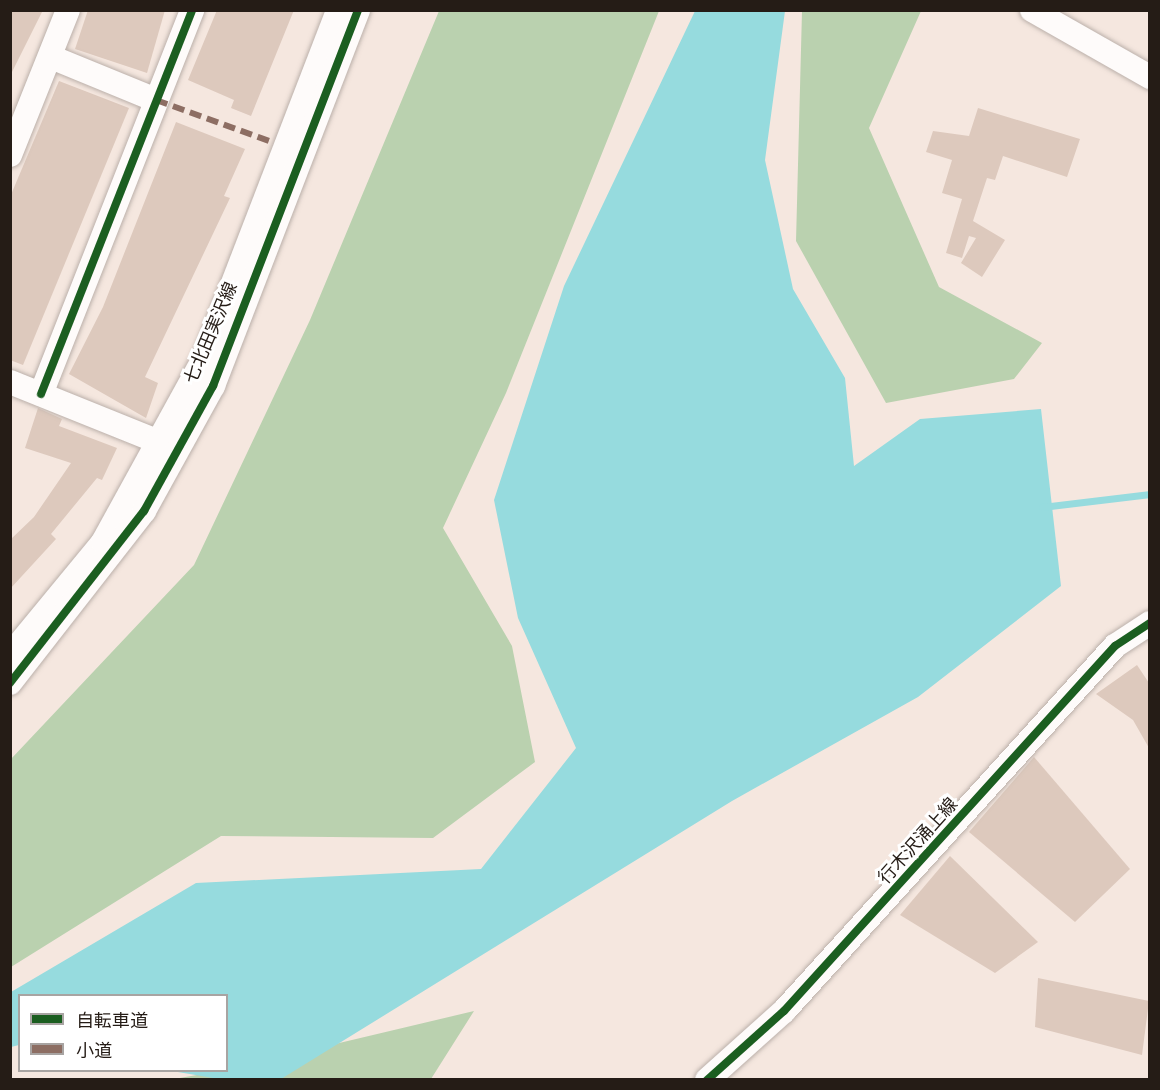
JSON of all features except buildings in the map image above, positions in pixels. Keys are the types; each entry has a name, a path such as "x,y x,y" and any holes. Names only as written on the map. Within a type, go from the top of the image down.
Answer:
{"street":[{"path":"10,155 68,10"},
{"path":"41,394 192,10"},
{"name":"七北田実沢線","path":"10,655 103,542 169,446 338,10"},
{"path":"10,683 104,569 169,446 213,386 358,10"},
{"path":"1032,10 1149,77"},
{"path":"51,57 156,100"},
{"path":"10,382 169,446"},
{"name":"行木沢涌上線","path":"707,1080 784,1011 1115,646 1149,623"}],"green space":[{"path":"439,11 659,11 506,393 443,528 512,646 535,762 433,838 221,836 11,967 11,759 194,565 310,320"},
{"path":"802,11 921,11 869,128 939,287 1042,343 1014,379 886,403 796,241"},
{"path":"474,1011 431,1079 168,1080 228,1072 228,1070"}],"water":[{"path":"695,11 785,11 765,160 793,289 845,378 854,466 920,419 1041,409 1061,586 918,697 732,801 281,1079 219,1079 178,1072 228,1072 228,994 18,994 18,1045 11,1047 11,992 196,883 481,869 576,748 518,618 494,500 564,286"}],"waterway":[{"path":"1042,507 1150,494"}],"marked path":[{"path":"156,100 269,141"}],"cycle path":[{"path":"41,394 192,10"},
{"path":"10,683 144,511 213,386 358,10"},
{"path":"707,1080 784,1011 1115,646 1150,623"}]}
